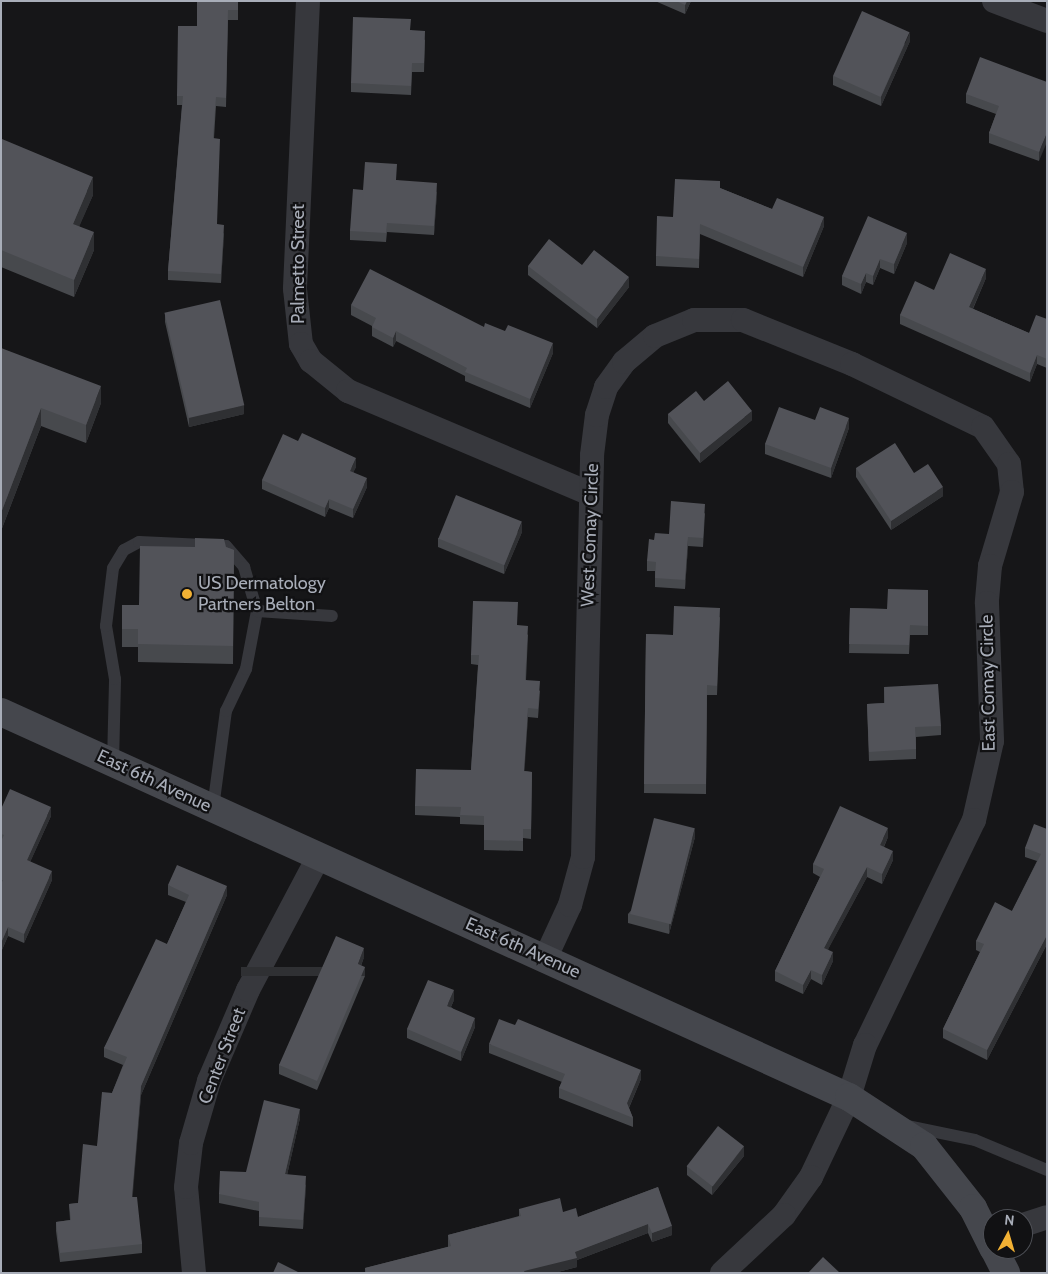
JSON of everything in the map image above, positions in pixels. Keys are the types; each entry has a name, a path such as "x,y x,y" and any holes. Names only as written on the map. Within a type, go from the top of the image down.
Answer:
{"main road":[{"name":"East 6th Avenue","path":"1,712 849,1097 895,1123 924,1146 973,1208 983,1226"},
{"name":"East 6th Avenue","path":"1000,1259 1006,1273"}],"street":[{"name":"Palmetto Street","path":"308,1 295,289 298,330 310,361 348,391 591,494"},
{"path":"994,1 1047,21"},
{"name":"West Comay Circle","path":"545,959 570,905 583,858 591,494 597,414 606,387 624,362 655,336 694,320 743,320 852,364"},
{"name":"East Comay Circle","path":"722,1273 784,1215 811,1177 849,1097 864,1044 970,829 984,782 992,741 986,603 990,566 1012,492 1009,464 982,427 852,364"},
{"name":"Center Street","path":"194,1273 186,1187 191,1143 209,1081 248,990 319,856"},
{"path":"1033,1222 1047,1217"}],"lane":[{"path":"113,763 115,687 106,626 113,568 124,550 139,542 226,546 244,567 257,611 246,669 226,711 213,808"},
{"path":"257,611 332,616"},
{"path":"895,1123 975,1140 1047,1170"}],"building":[{"path":"197,1 238,1 238,10 228,10 226,98 216,97 213,138 220,139 217,224 224,225 221,274 168,271 183,96 177,96 178,26 197,26"},
{"path":"676,1 687,1 685,5"},
{"path":"862,11 910,32 881,97 833,76"},
{"path":"353,17 411,19 410,30 425,31 424,63 412,63 411,86 351,83"},
{"path":"980,57 1047,82 1047,133 1039,152 989,133 999,106 966,94"},
{"path":"2,139 93,177 73,224 94,232 74,280 1,250"},
{"path":"365,162 397,164 396,180 437,183 434,226 387,223 386,233 350,231 353,189 363,190"},
{"path":"675,179 720,181 720,188 772,209 777,198 824,217 803,267 700,224 699,259 656,256 657,216 673,217"},
{"path":"868,216 907,233 894,264 880,259 873,276 866,273 861,284 842,276"},
{"path":"549,239 582,265 594,250 629,277 597,319 528,266"},
{"path":"950,253 986,269 969,307 1029,333 1036,315 1047,319 1047,359 1037,355 1030,373 900,315 915,281 934,290"},
{"path":"370,269 484,327 485,323 505,331 508,325 553,343 530,399 465,372 467,368 396,331 393,338 372,327 376,318 351,305"},
{"path":"220,300 244,405 189,418 164,313"},
{"path":"1,348 101,386 86,425 41,408 1,513"},
{"path":"728,381 752,411 700,453 668,414 696,391 704,401"},
{"path":"779,407 815,420 820,407 849,418 831,468 765,444"},
{"path":"302,433 356,458 350,471 367,478 353,509 329,499 325,508 262,480 283,434 298,441"},
{"path":"895,443 914,473 928,464 943,487 891,521 856,468"},
{"path":"456,495 522,522 504,565 438,539"},
{"path":"671,501 705,504 703,538 688,537 685,580 655,578 656,562 647,561 649,539 654,540 655,533 669,534"},
{"name":"US Dermatology Partners Belton","path":"195,538 224,539 226,547 234,550 233,646 138,644 138,629 122,629 122,605 139,605 140,546 195,547"},
{"path":"888,589 928,590 928,626 910,625 909,645 849,644 850,608 887,609"},
{"path":"473,601 518,602 517,625 528,626 525,680 540,681 538,709 528,708 524,771 532,772 531,829 523,829 523,841 484,840 484,816 460,815 461,807 415,806 416,769 471,770 479,655 471,655"},
{"path":"674,606 720,608 717,686 707,685 706,784 644,784 646,634 673,635"},
{"path":"1047,627 1047,647 1046,647"},
{"path":"938,684 941,726 915,727 916,749 869,752 867,704 885,703 884,687"},
{"path":"10,789 51,807 27,860 52,871 24,934 8,927 1,943 1,884 3,880 1,880 1,841 4,835 1,834 1,809"},
{"path":"840,806 888,828 880,845 893,851 882,874 867,867 824,948 833,952 822,975 811,970 803,985 775,971 824,869 813,864"},
{"path":"654,818 695,828 671,924 630,914"},
{"path":"1034,824 1047,829 1047,935 987,1050 943,1029 984,944 976,941 995,902 1012,911 1041,854 1025,848"},
{"path":"177,865 227,886 141,1086 132,1197 137,1197 142,1244 60,1253 56,1222 71,1220 69,1204 78,1203 83,1144 97,1146 102,1092 112,1093 127,1057 104,1048 156,939 167,944 189,895 168,885"},
{"path":"336,936 364,948 358,964 365,967 317,1081 279,1065"},
{"path":"428,980 454,990 447,1006 475,1018 461,1052 407,1029"},
{"path":"499,1019 515,1025 518,1019 641,1070 627,1103 633,1118 559,1088 565,1074 489,1044"},
{"path":"264,1100 300,1109 285,1174 306,1176 303,1220 259,1217 259,1202 219,1194 220,1171 246,1172"},
{"path":"718,1126 744,1146 713,1187 687,1166"},
{"path":"658,1187 672,1226 652,1233 648,1224 575,1252 577,1258 524,1271 525,1273 366,1273 365,1268 451,1246 448,1235 521,1216 519,1209 560,1198 563,1212 576,1208 578,1217"},
{"path":"823,1257 840,1273 808,1273"},
{"path":"278,1262 300,1273 273,1273"}],"place":[{"name":"US Dermatology Partners Belton","path":"187,594"}]}
